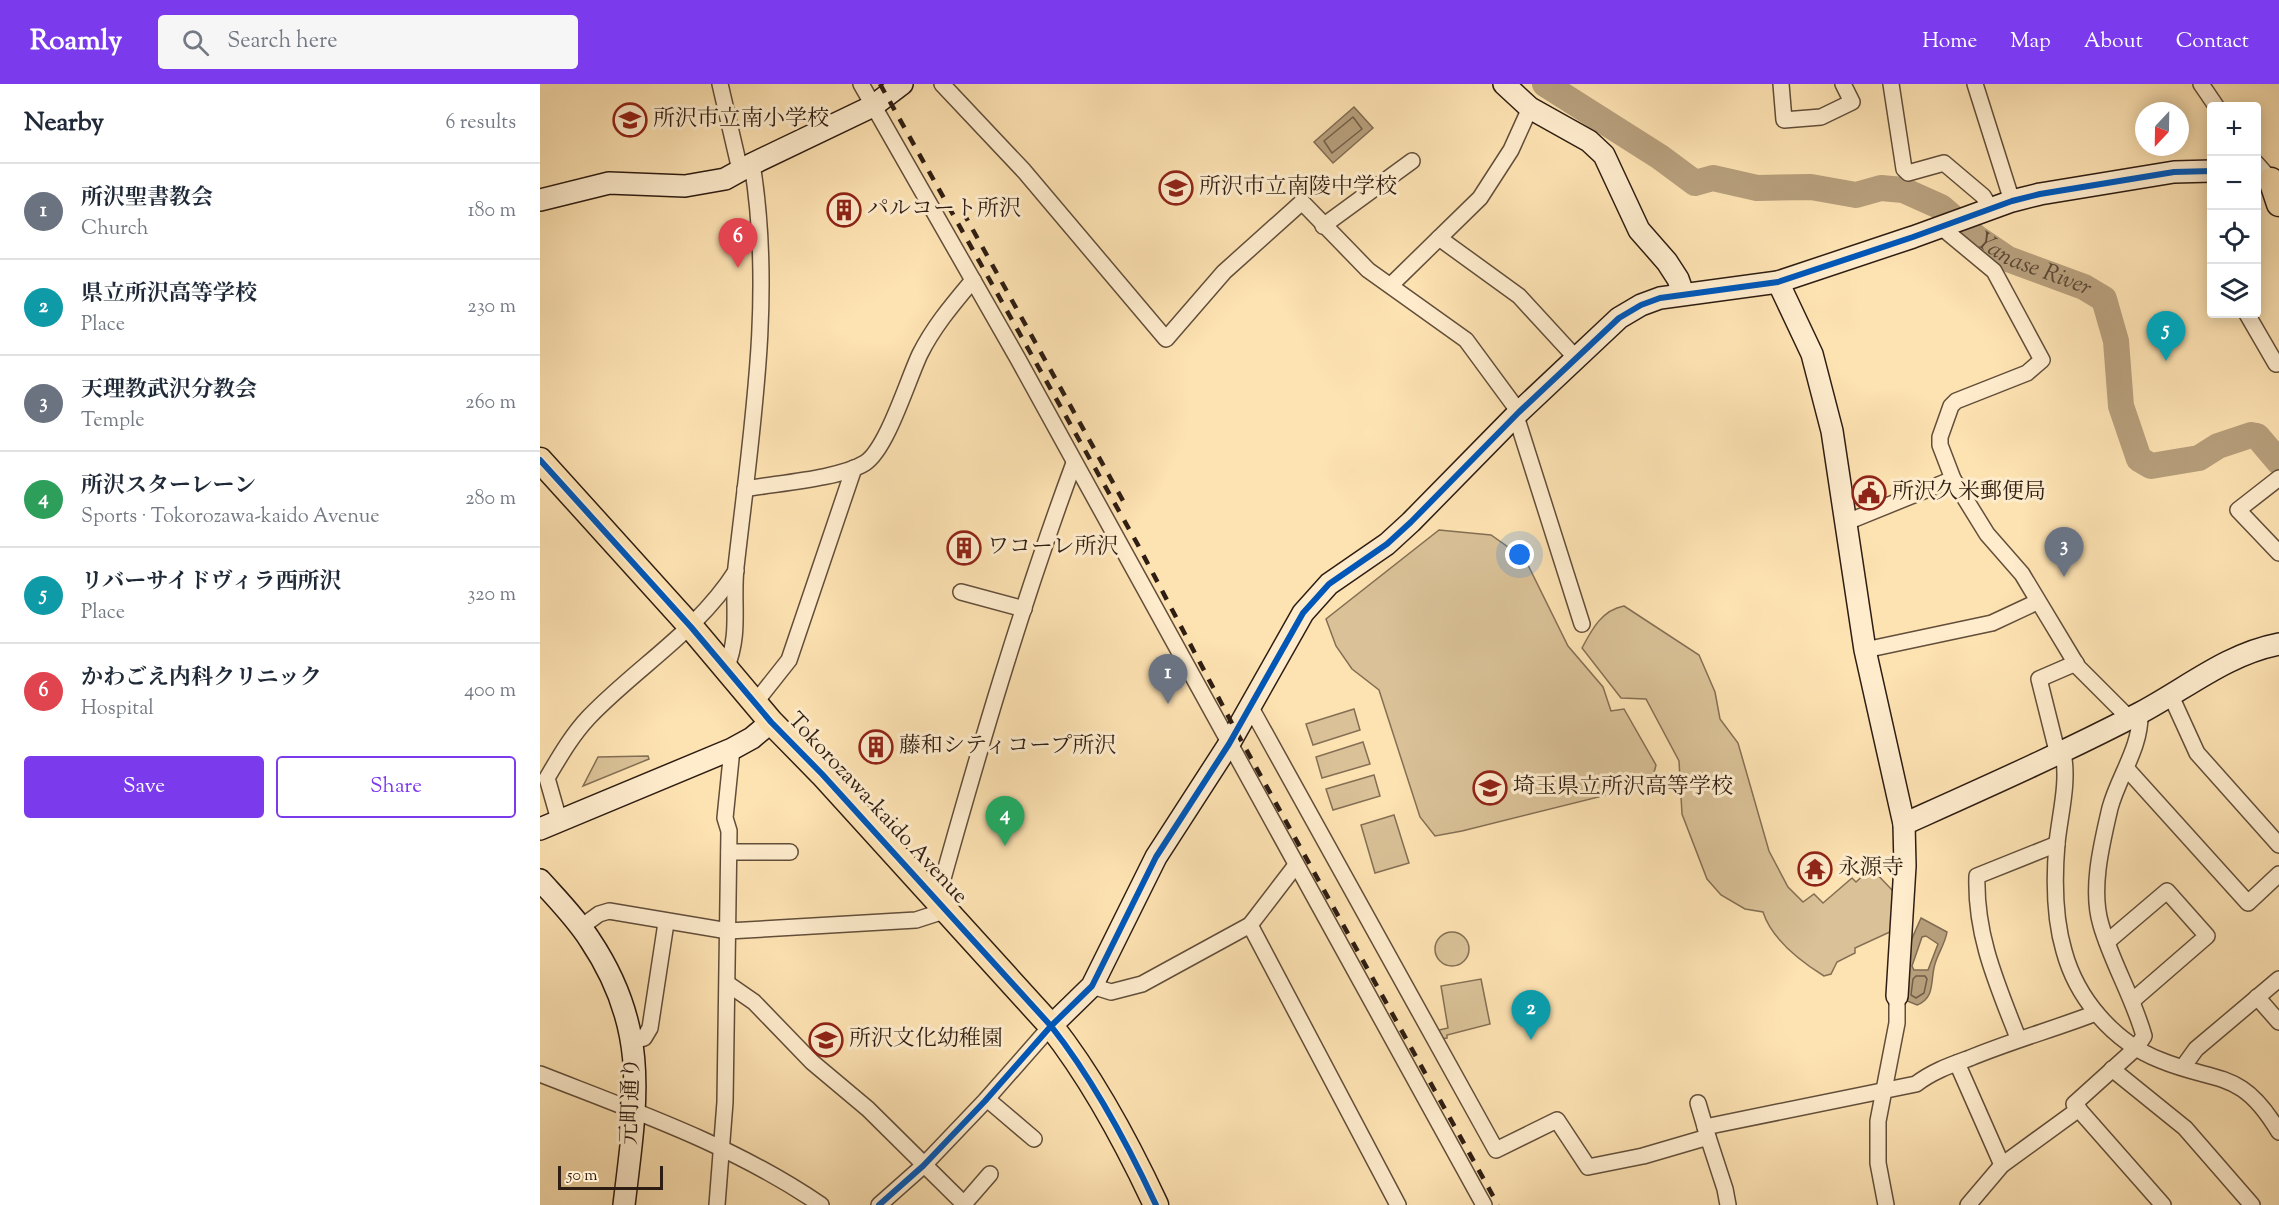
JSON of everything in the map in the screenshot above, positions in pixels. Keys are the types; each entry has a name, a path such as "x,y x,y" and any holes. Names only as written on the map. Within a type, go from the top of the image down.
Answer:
{"main road":[{"path":"2268,178 2279,204"},
{"name":"Tokorozawa-kaido Avenue","path":"540,460 691,627 771,722 942,905 1051,1026 1066,1046 1138,1166 1156,1205"}],"street":[{"path":"720,84 746,167 760,229 760,326 736,571 735,647 726,669"},
{"path":"861,84 973,280 1484,1205"},
{"path":"540,200 609,183 686,186 725,180 746,167 873,106 902,84"},
{"path":"942,84 1024,171 1166,339 1224,272 1302,202 1368,270 1466,340 1518,414 1582,624"},
{"path":"1504,84 1530,108 1588,141 1604,155 1639,230 1667,262 1678,279 1683,293"},
{"path":"1781,84 1784,120 1821,117 1852,102 1843,84"},
{"path":"1891,84 1904,169 1908,173 1944,163 1983,196 1983,212"},
{"path":"1976,84 2012,201"},
{"path":"2201,84 2213,102"},
{"path":"1390,285 1480,198 1511,150 1530,108"},
{"path":"1323,226 1412,162"},
{"path":"879,1205 923,1166 987,1099 1051,1026 1092,986 1156,857 1229,744 1287,638 1316,598 1329,585 1387,543 1411,522 1518,414 1629,311 1649,301 1683,293 1778,282 2012,201 2174,172 2207,171"},
{"path":"1944,226 1994,271 2042,360 2027,373 1956,401 1951,406 1940,437 1940,445 1953,479 1987,534 2022,573 2037,602 2076,663 2134,716 2137,740 2111,806 2099,866 2097,907 2107,942 2144,1036 2136,1048 2074,1104 2163,1205"},
{"path":"1439,238 1519,296 1576,358"},
{"path":"745,489 855,468 867,462 879,448 920,354 943,315 973,280"},
{"path":"1778,282 1812,354 1832,431 1865,650 1904,824 1905,866 1897,1023 1886,1091 1878,1120 1878,1163 1886,1205"},
{"path":"2249,318 2276,364 2279,362"},
{"path":"581,927 599,914 609,911 666,923 728,931 916,920 942,905 991,711 1074,463"},
{"path":"755,703 789,660 855,468"},
{"path":"2279,478 2238,510 2279,553"},
{"path":"1847,522 1953,479"},
{"path":"736,571 718,600 590,717 566,746 547,778 549,824 732,749 752,738 771,722"},
{"path":"961,592 1024,609"},
{"path":"1865,650 1992,623 2037,602"},
{"path":"1904,824 2060,754 2171,696 2235,656 2279,644"},
{"path":"2076,663 2039,679 2065,780 2057,844 2056,901 2064,952 2077,983 2096,1013 2114,1032 2136,1048 2160,1060 2220,1077 2240,1087 2260,1103 2279,1132"},
{"path":"2171,696 2197,753 2279,845"},
{"path":"1250,706 1496,1150 1557,1120 1588,1167 1644,1156 1707,1132 1917,1084 1930,1073 2018,1038 2055,1029 2096,1013"},
{"path":"718,1201 728,984 729,831 725,818 732,749"},
{"path":"2127,769 2248,903 2279,874"},
{"path":"2018,1038 1989,966 1980,931 1977,876 2057,844"},
{"path":"729,852 790,852"},
{"path":"1092,986 1110,992 1142,984 1250,925 1296,865"},
{"name":"元町通り","path":"540,880 581,927 609,971 624,1008 633,1041 635,1111 624,1205"},
{"path":"2107,942 2167,891 2207,936 2132,1001"},
{"path":"633,1041 644,1038 650,1028 666,923"},
{"path":"1250,925 1394,1203"},
{"path":"2183,1067 2196,1049 2279,979"},
{"path":"728,984 754,1002 812,1062 868,1109 923,1166 965,1205 990,1174"},
{"path":"2257,997 2279,1022"},
{"path":"1957,1063 2002,1165"},
{"path":"2112,1069 2186,1128 2252,1205"},
{"path":"540,1091 540,1073 698,1136 795,1187 821,1205"},
{"path":"987,1099 1034,1139"},
{"path":"1698,1103 1728,1205"},
{"path":"1968,1205 2002,1165 2079,1109"}],"shaded area":[{"path":"1439,530 1491,535 1525,559 1568,646 1603,687 1611,711 1624,709 1656,765 1651,784 1435,836 1420,817 1379,690 1352,669 1336,646 1326,619"},
{"path":"1624,606 1699,655 1715,692 1720,719 1738,743 1769,851 1788,887 1803,902 1814,894 1823,903 1852,878 1856,882 1871,868 1894,892 1892,931 1855,948 1855,953 1837,962 1831,974 1824,976 1788,949 1773,932 1763,912 1745,909 1721,895 1707,879 1682,814 1679,761 1646,699 1621,698 1582,648 1594,627 1604,616"},
{"path":"1354,709 1360,730 1313,745 1306,724"},
{"path":"1363,742 1370,764 1322,778 1316,757"},
{"path":"648,756 649,759 583,786 598,757"},
{"path":"1374,775 1380,796 1333,810 1326,789"},
{"path":"1394,815 1409,863 1375,873 1361,825"},
{"path":"1452,932 1464,937 1469,949 1464,961 1452,966 1440,961 1435,949 1440,937"},
{"path":"1481,979 1490,1024 1447,1035 1447,1038 1441,1039 1435,1031 1448,1028 1441,986"}],"water":[{"path":"1354,107 1373,128 1333,163 1314,142"},
{"path":"1921,918 1947,932 1935,964 1930,993 1923,1002 1917,1005 1905,1000 1910,943","holes":["1926,936 1938,944 1928,970 1914,970 1912,966 1922,937"]}],"waterway":[{"name":"Yanase River","path":"1545,84 1660,157 1695,183 1713,178 1757,188 1811,187 1856,195 1881,188 1903,190 1941,207 1977,238 2008,259 2084,287 2104,299 2116,341 2121,406 2139,459 2151,466 2199,458 2218,446 2251,435 2257,436 2279,462"}],"railway":[{"path":"880,84 1138,545 1236,731 1498,1205"},
{"path":"963,212 1127,508"}],"cycle path":[{"path":"879,1205 923,1166 985,1101 1051,1026 1092,986 1156,857 1229,744 1303,613 1329,584 1387,544 1411,522 1519,412 1619,318 1641,305 1660,298 1778,282 2012,201 2040,194 2174,172 2207,171"},
{"path":"540,460 691,627 771,722 822,774 1051,1026 1081,1067 1108,1112 1156,1205"}],"place":[{"name":"所沢市立南小学校","path":"630,120"},
{"name":"所沢市立南陵中学校","path":"1176,188"},
{"name":"パルコート所沢","path":"844,210"},
{"name":"かわごえ内科クリニック","path":"738,268"},
{"name":"リバーサイドヴィラ西所沢","path":"2166,361"},
{"name":"所沢久米郵便局","path":"1869,493"},
{"name":"ワコーレ所沢","path":"964,548"},
{"name":"天理教武沢分教会","path":"2064,577"},
{"name":"所沢聖書教会","path":"1168,704"},
{"name":"藤和シティコープ所沢","path":"876,747"},
{"name":"埼玉県立所沢高等学校","path":"1490,788"},
{"name":"所沢スターレーン","path":"1005,846"},
{"name":"永源寺","path":"1815,869"},
{"name":"所沢文化幼稚園","path":"826,1040"},
{"name":"県立所沢高等学校","path":"1531,1040"}]}
